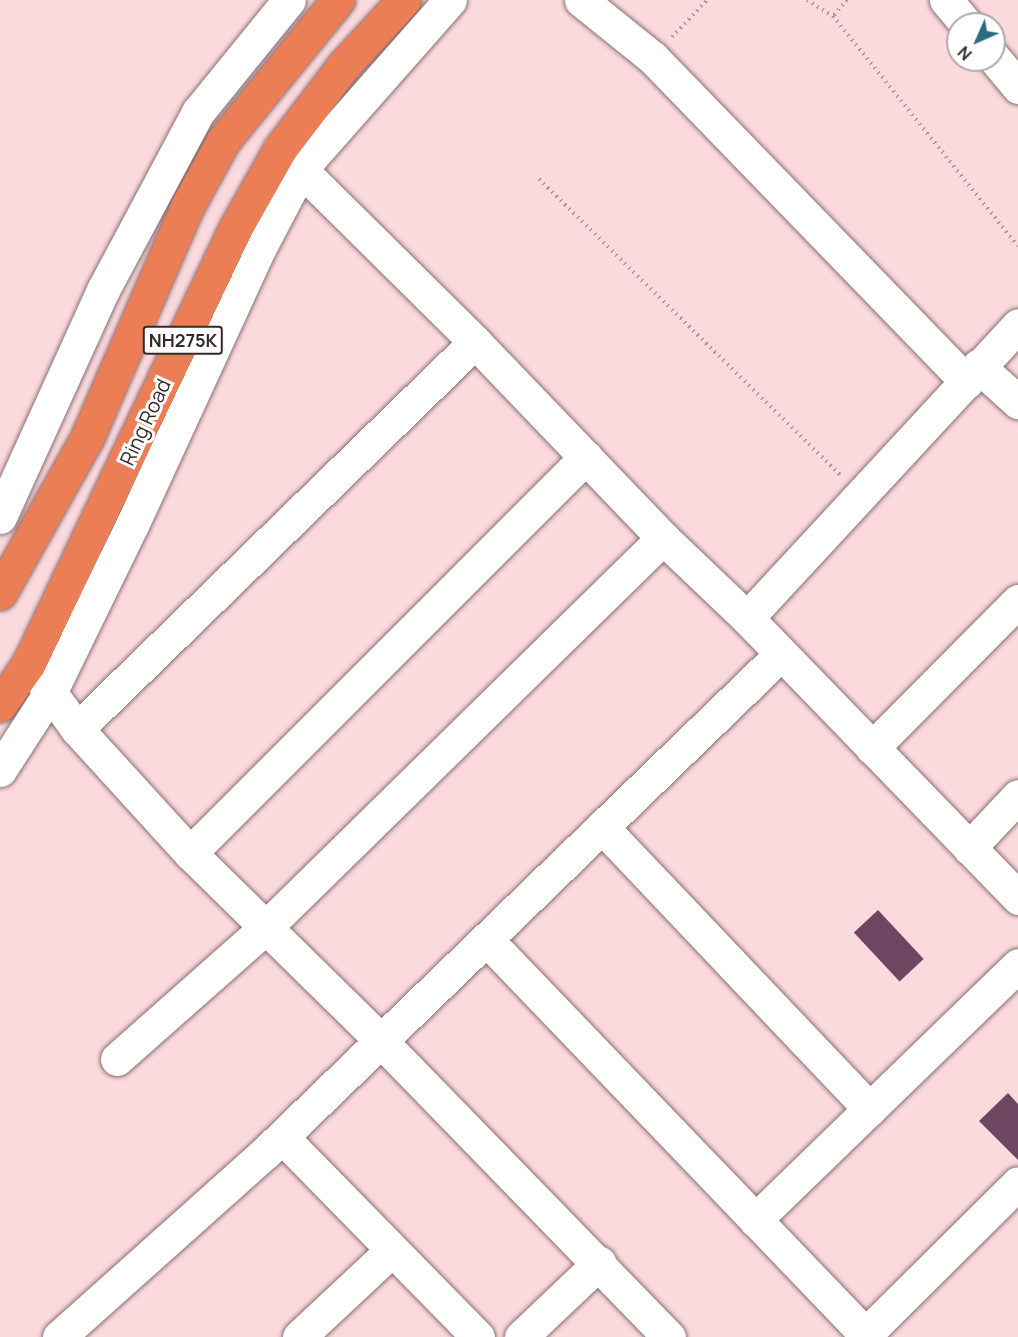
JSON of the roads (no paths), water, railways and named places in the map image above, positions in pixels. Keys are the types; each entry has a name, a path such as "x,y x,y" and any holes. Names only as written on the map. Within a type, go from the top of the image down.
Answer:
{"highway":[{"name":"NH275K","path":"0,592 87,438 188,205 219,150 257,96 338,0"},
{"name":"Ring Road","path":"0,705 29,663 235,229 290,159 344,65 404,0"}],"street":[{"path":"0,517 103,290 198,112 289,0"},
{"path":"0,770 51,691 133,523 258,251 290,159 450,0"},
{"path":"581,0 653,58 972,374 1018,402"},
{"path":"946,0 956,12"},
{"path":"1006,72 1018,87"},
{"path":"290,159 475,342 663,538 747,618 1018,898"},
{"path":"747,618 1018,325"},
{"path":"77,729 475,342"},
{"path":"190,853 586,457"},
{"path":"117,1059 266,927 663,538"},
{"path":"873,748 1018,600"},
{"path":"59,1337 282,1137 781,654"},
{"path":"29,663 77,729 190,853 381,1041 669,1337"},
{"path":"969,848 1018,796"},
{"path":"602,827 870,1109"},
{"path":"486,939 865,1336 1018,1183"},
{"path":"755,1220 1018,965"},
{"path":"282,1137 478,1337"},
{"path":"299,1337 392,1250"},
{"path":"521,1337 599,1263"}]}
